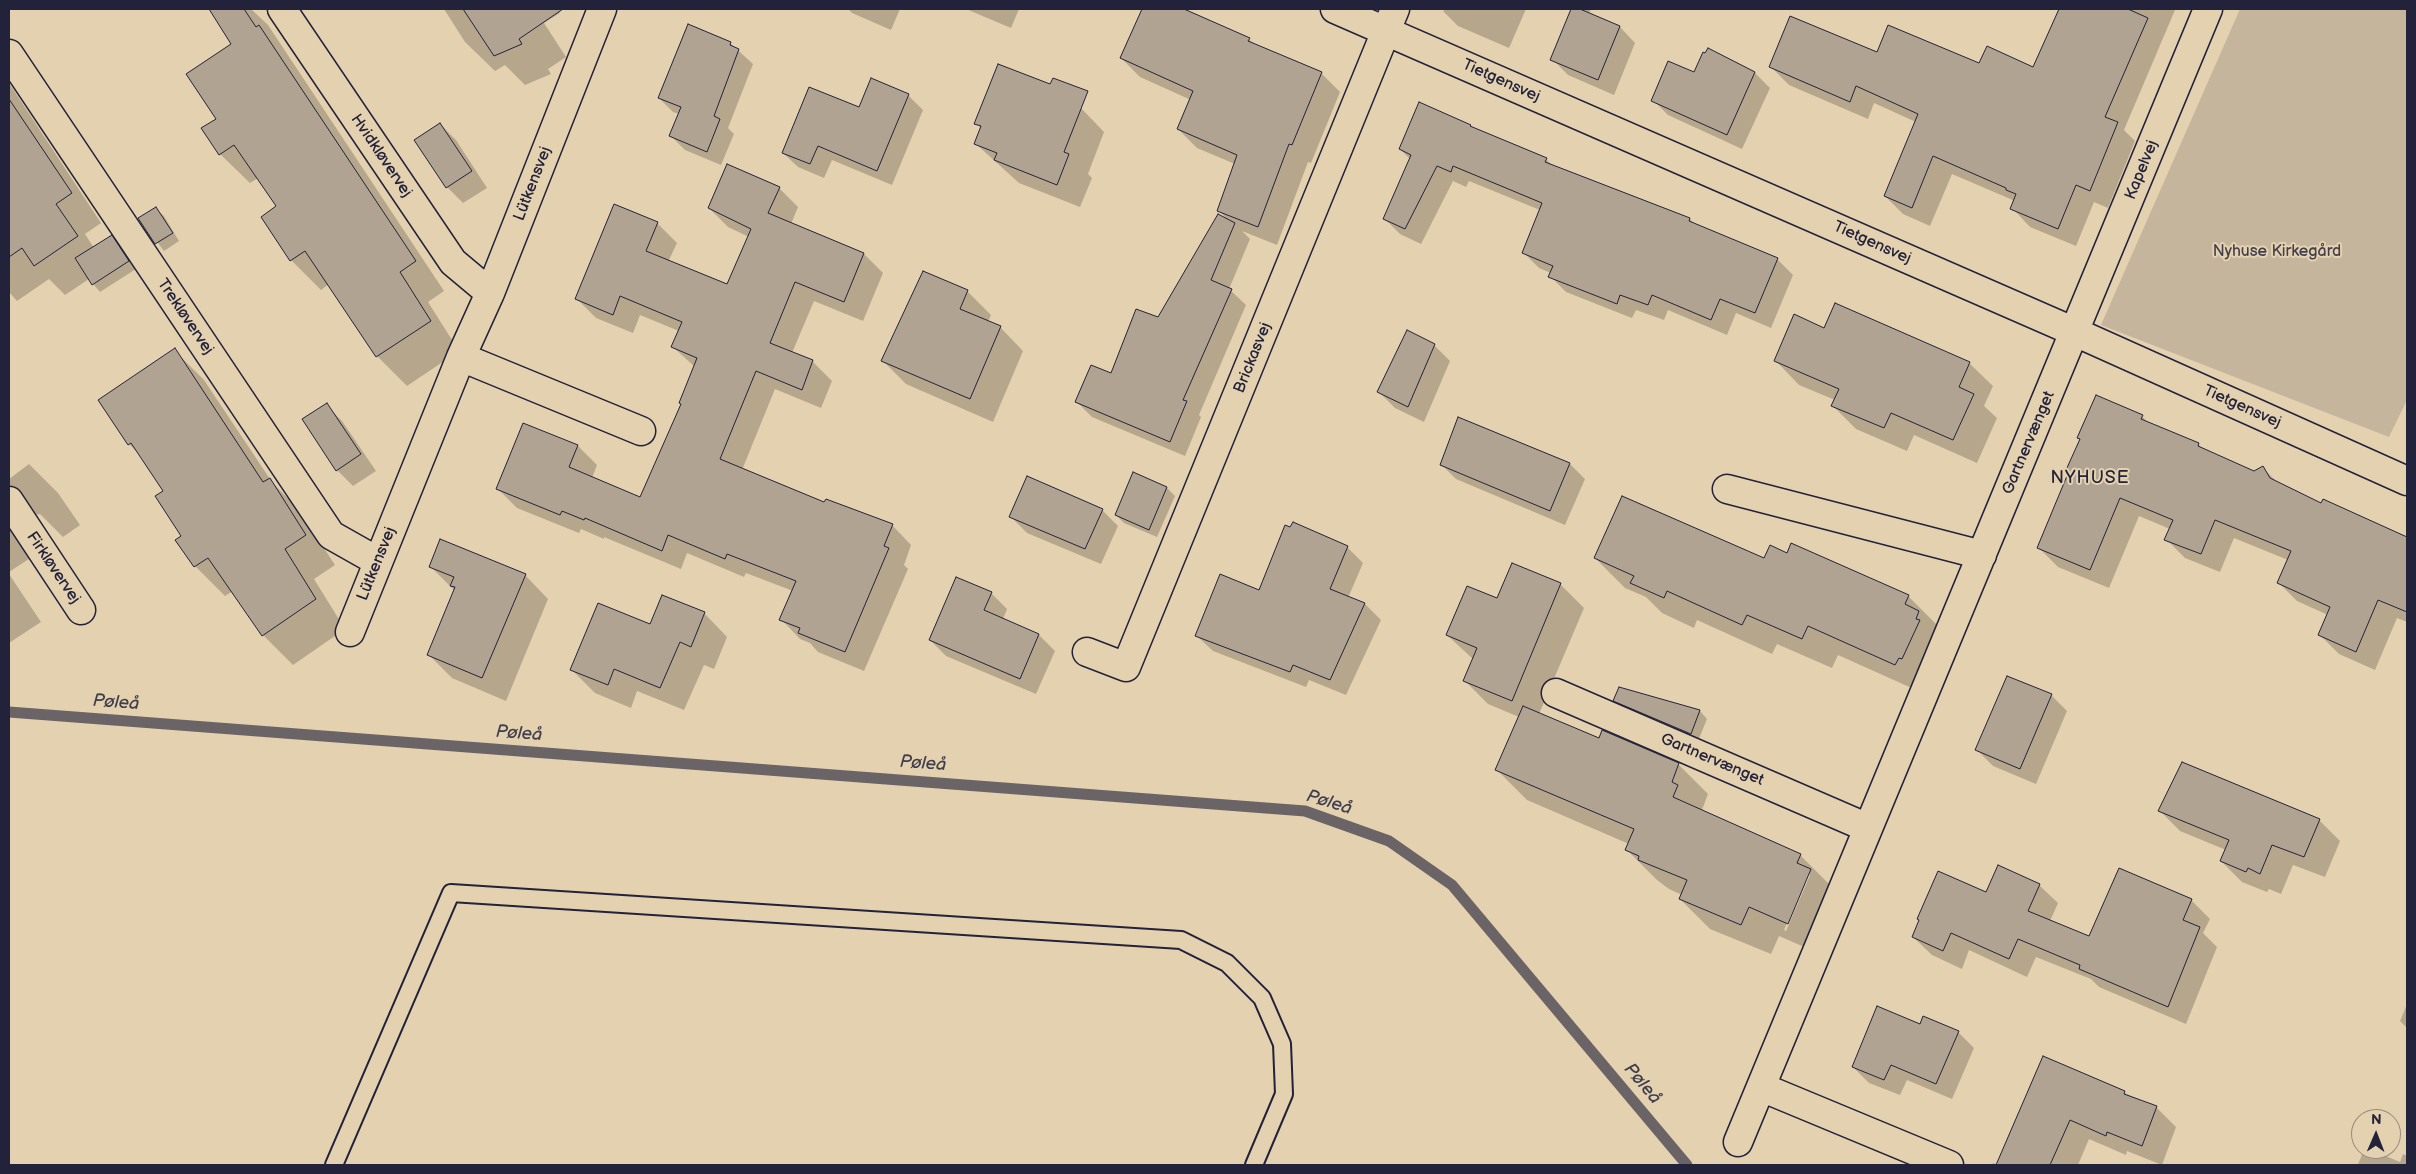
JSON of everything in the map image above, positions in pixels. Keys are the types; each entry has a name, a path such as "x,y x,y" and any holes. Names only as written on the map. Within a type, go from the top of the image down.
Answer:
{"street":[{"name":"Hvidkløvervej","path":"282,9 453,262 490,294"},
{"name":"Tietgensvej","path":"1335,9 1390,20 2407,481"},
{"name":"Kapelvej","path":"2075,332 2208,9"},
{"name":"Lütkensvej","path":"350,632 377,562 490,294 600,10"},
{"name":"Brickasvej","path":"1087,652 1126,668 1390,20"},
{"name":"Trekløvervej","path":"9,54 331,535 377,562"},
{"name":"Gartnervænget","path":"1738,1142 2075,332"},
{"path":"462,358 641,431"},
{"path":"1728,489 1982,555"},
{"name":"Firkløvervej","path":"9,501 81,610"},
{"name":"Gartnervænget","path":"1556,693 1868,828"},
{"path":"1761,1087 1949,1165"}],"lane":[{"path":"334,1165 451,893 1181,940 1227,963 1262,998 1282,1044 1284,1094 1254,1165"}],"green space":[{"name":"Nyhuse Kirkegård","path":"2240,9 2407,9 2407,400 2389,437 2101,325"}],"building":[{"path":"209,9 244,9 256,27 259,25 416,261 400,272 431,321 376,357 305,251 290,261 261,217 276,206 234,145 219,155 201,128 216,119 186,74 231,44"},
{"path":"463,9 563,9 519,39 522,44 494,56"},
{"path":"1142,9 1184,9 1250,38 1248,41 1322,72 1292,145 1289,144 1258,227 1217,211 1237,155 1177,129 1193,91 1120,58"},
{"path":"1571,9 1580,9 1620,26 1598,80 1550,60"},
{"path":"2059,9 2128,9 2148,18 2105,117 2118,122 2090,191 2076,185 2058,229 2010,209 2016,194 2006,190 2006,188 1933,156 1912,208 1884,196 1918,114 1856,86 1850,102 1769,67 1790,16 1877,52 1888,25 1979,63 1987,46 2033,67"},
{"path":"688,24 731,42 730,45 739,49 714,116 720,119 707,152 669,136 681,107 658,98"},
{"path":"1708,48 1755,72 1727,135 1651,101 1668,61 1694,72 1703,52 1705,53"},
{"path":"998,64 1050,84 1053,78 1088,91 1064,152 1069,154 1057,185 994,160 997,153 974,144 981,126 974,124"},
{"path":"871,78 909,94 877,171 818,146 810,164 782,153 809,87 859,107"},
{"path":"9,99 72,193 56,204 78,236 34,266 22,248 9,257"},
{"path":"1419,102 1470,126 1547,158 1545,162 1690,218 1689,221 1778,258 1755,313 1720,299 1711,320 1652,295 1648,305 1620,295 1617,304 1548,277 1553,266 1522,253 1542,203 1453,166 1451,172 1437,166 1405,229 1383,219 1411,155 1399,149"},
{"path":"440,123 472,171 446,188 414,140"},
{"path":"727,164 780,187 768,213 864,253 844,302 795,282 770,343 813,360 802,390 756,371 720,459 824,502 826,499 893,524 884,546 889,548 845,652 798,633 800,628 779,620 796,581 727,554 725,559 668,535 662,551 585,518 584,520 562,511 560,515 496,489 523,423 578,445 569,467 640,497 681,404 679,403 697,358 671,347 682,322 620,296 613,315 575,299 614,204 658,222 646,251 727,284 751,229 708,208"},
{"path":"156,207 173,233 155,244 138,218"},
{"path":"1218,214 1235,223 1211,280 1232,289 1183,400 1187,401 1170,442 1075,402 1091,365 1111,373 1136,309 1158,317"},
{"path":"112,235 129,261 92,285 75,258"},
{"path":"923,271 968,290 960,309 1001,326 970,399 881,361"},
{"path":"1835,303 1970,362 1959,387 1974,394 1953,440 1891,413 1884,428 1831,406 1839,389 1774,361 1794,314 1824,328"},
{"path":"1407,330 1435,344 1408,407 1377,392"},
{"path":"175,348 263,482 270,478 306,535 285,549 316,599 262,636 208,558 194,567 175,540 181,536 155,496 163,491 131,443 128,445 98,400"},
{"path":"2096,395 2143,415 2141,419 2199,443 2198,446 2254,471 2263,466 2270,478 2321,503 2323,499 2407,537 2407,612 2378,600 2356,652 2318,635 2330,607 2277,583 2291,551 2215,520 2201,554 2164,540 2173,520 2120,498 2090,570 2037,548 2069,471 2066,470 2080,439 2077,438"},
{"path":"327,403 361,454 336,471 302,419"},
{"path":"1458,417 1570,463 1550,511 1440,465"},
{"path":"1133,472 1167,487 1149,530 1115,515"},
{"path":"1027,476 1103,509 1085,549 1009,517"},
{"path":"1622,496 1764,558 1770,545 1787,553 1791,543 1909,595 1905,604 1919,611 1916,619 1920,620 1902,659 1899,658 1895,665 1808,626 1802,639 1747,615 1742,625 1667,591 1664,598 1630,583 1634,576 1594,558"},
{"path":"1293,522 1348,546 1330,589 1365,603 1330,680 1293,665 1290,672 1195,636 1220,574 1259,590 1285,525 1290,527"},
{"path":"440,539 526,574 482,678 427,655 455,587 450,586 454,577 429,567"},
{"path":"1512,563 1561,583 1512,701 1463,681 1477,648 1446,635 1467,586 1497,598"},
{"path":"956,577 992,592 984,610 1039,634 1020,679 929,640"},
{"path":"662,595 705,612 691,647 680,642 660,688 614,669 608,685 570,670 598,603 650,624"},
{"path":"2007,676 2052,694 2020,769 1975,750"},
{"path":"1619,687 1700,710 1691,734 1613,701"},
{"path":"1523,706 1599,738 1602,730 1679,763 1672,782 1678,785 1673,797 1801,854 1797,863 1811,869 1788,924 1749,907 1741,925 1679,899 1687,880 1638,860 1639,856 1625,850 1634,829 1495,770"},
{"path":"2182,762 2320,819 2304,857 2272,845 2260,874 2248,868 2246,872 2220,861 2229,840 2158,811"},
{"path":"1998,865 2040,884 2028,911 2089,936 2119,868 2192,899 2183,920 2200,927 2168,1007 2079,969 2080,965 2018,939 2009,959 1951,933 1943,951 1912,937 1919,920 1917,919 1938,871 1986,892"},
{"path":"1877,1006 1920,1024 1923,1016 1959,1031 1936,1084 1891,1065 1884,1080 1852,1067"},
{"path":"2043,1056 2125,1091 2124,1094 2157,1106 2142,1146 2107,1132 2106,1136 2070,1120 2050,1165 1996,1165"}],"waterway":[{"name":"Pøleå","path":"9,712 1305,811 1389,841 1452,885 1687,1165"}],"district":[{"name":"NYHUSE","path":"2090,478"}]}
